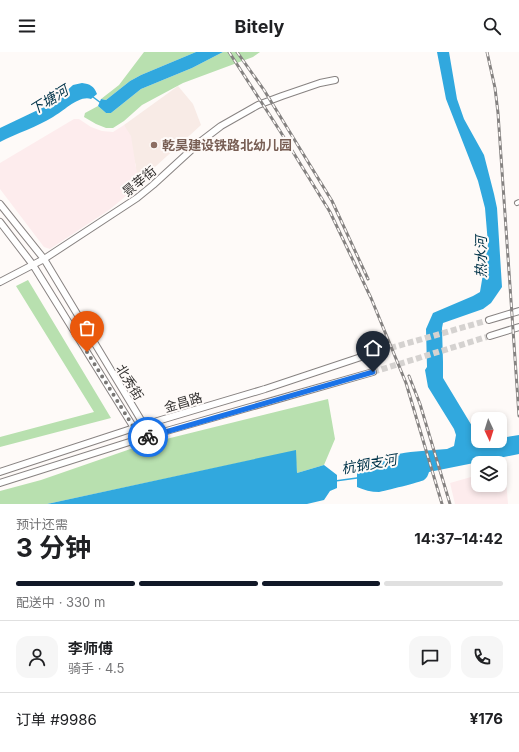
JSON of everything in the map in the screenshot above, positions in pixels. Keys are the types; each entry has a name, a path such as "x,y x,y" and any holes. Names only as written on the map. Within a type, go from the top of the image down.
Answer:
{"main road":[{"name":"景莘街","path":"0,282 44,259 137,198 200,142 221,126 258,105 320,83 335,80"},
{"name":"北秀街","path":"0,204 44,259 144,425"},
{"name":"北秀街","path":"0,222 33,265 134,428 142,438"},
{"path":"489,320 519,311"},
{"path":"490,336 519,327"},
{"name":"金昌路","path":"0,472 134,428 265,389 373,353"},
{"name":"金昌路","path":"0,483 142,438 373,372"},
{"path":"142,438 144,425"}],"shaded area":[{"name":"乾昊建设铁路北幼儿园","path":"178,86 193,104 201,125 133,187 136,166 124,125"},
{"path":"74,119 79,119 91,127 102,131 113,132 124,125 131,136 137,174 133,187 126,196 109,210 50,249 44,247 0,189 0,163"},
{"path":"471,477 471,492 507,492 508,504 455,504 450,483"}],"green space":[{"path":"144,52 196,52 141,75 130,81 106,100 101,99 119,85"},
{"path":"223,52 260,52 253,57 183,83 142,105 124,121 113,128 106,128 84,117 85,113 98,106 106,113 111,113 141,89 192,68"},
{"path":"28,280 111,418 0,447 0,437 94,412 16,286"},
{"path":"328,399 335,439 324,465 297,473 295,451 47,504 0,504 0,491 41,480 142,445"}],"water":[{"path":"196,52 223,52 192,68 141,89 111,113 106,113 98,106 101,99 106,100 130,81"},
{"path":"437,52 449,52 457,99 464,119 484,155 497,208 502,287 491,303 483,309 443,323 443,378 471,424 471,448 507,448 507,437 519,435 519,454 507,456 471,456 471,464 429,472 424,480 379,492 373,492 357,487 357,471 368,464 389,456 447,449 454,446 456,435 454,429 428,387 425,370 427,367 426,329 433,313 480,292 488,244 485,208 478,181 446,99"},
{"path":"82,83 91,86 95,89 97,94 91,99 86,98 77,101 47,121 0,142 0,128 42,108 62,95 73,85"},
{"path":"296,450 297,473 324,465 337,475 337,488 330,491 324,500 307,504 47,504"}],"waterway":[{"name":"下塘河","path":"93,97 101,103"},
{"name":"杭钢支河","path":"335,481 357,478"}],"tunnel":[{"path":"373,353 489,320"},
{"path":"373,372 490,336"}],"railway":[{"path":"229,52 330,212 371,298 406,383 442,504"},
{"path":"237,52 264,90 332,201 368,279"},
{"path":"487,52 495,88 498,113 519,416"},
{"path":"409,376 420,404 450,504"}],"way so far":[{"path":"87,352 134,428 142,438 148,437"}],"place":[{"name":"乾昊建设铁路北幼儿园","path":"154,145"}],"route":[{"path":"148,437 373,372"}],"water label":[{"name":"热水河","path":"481,257"}]}
